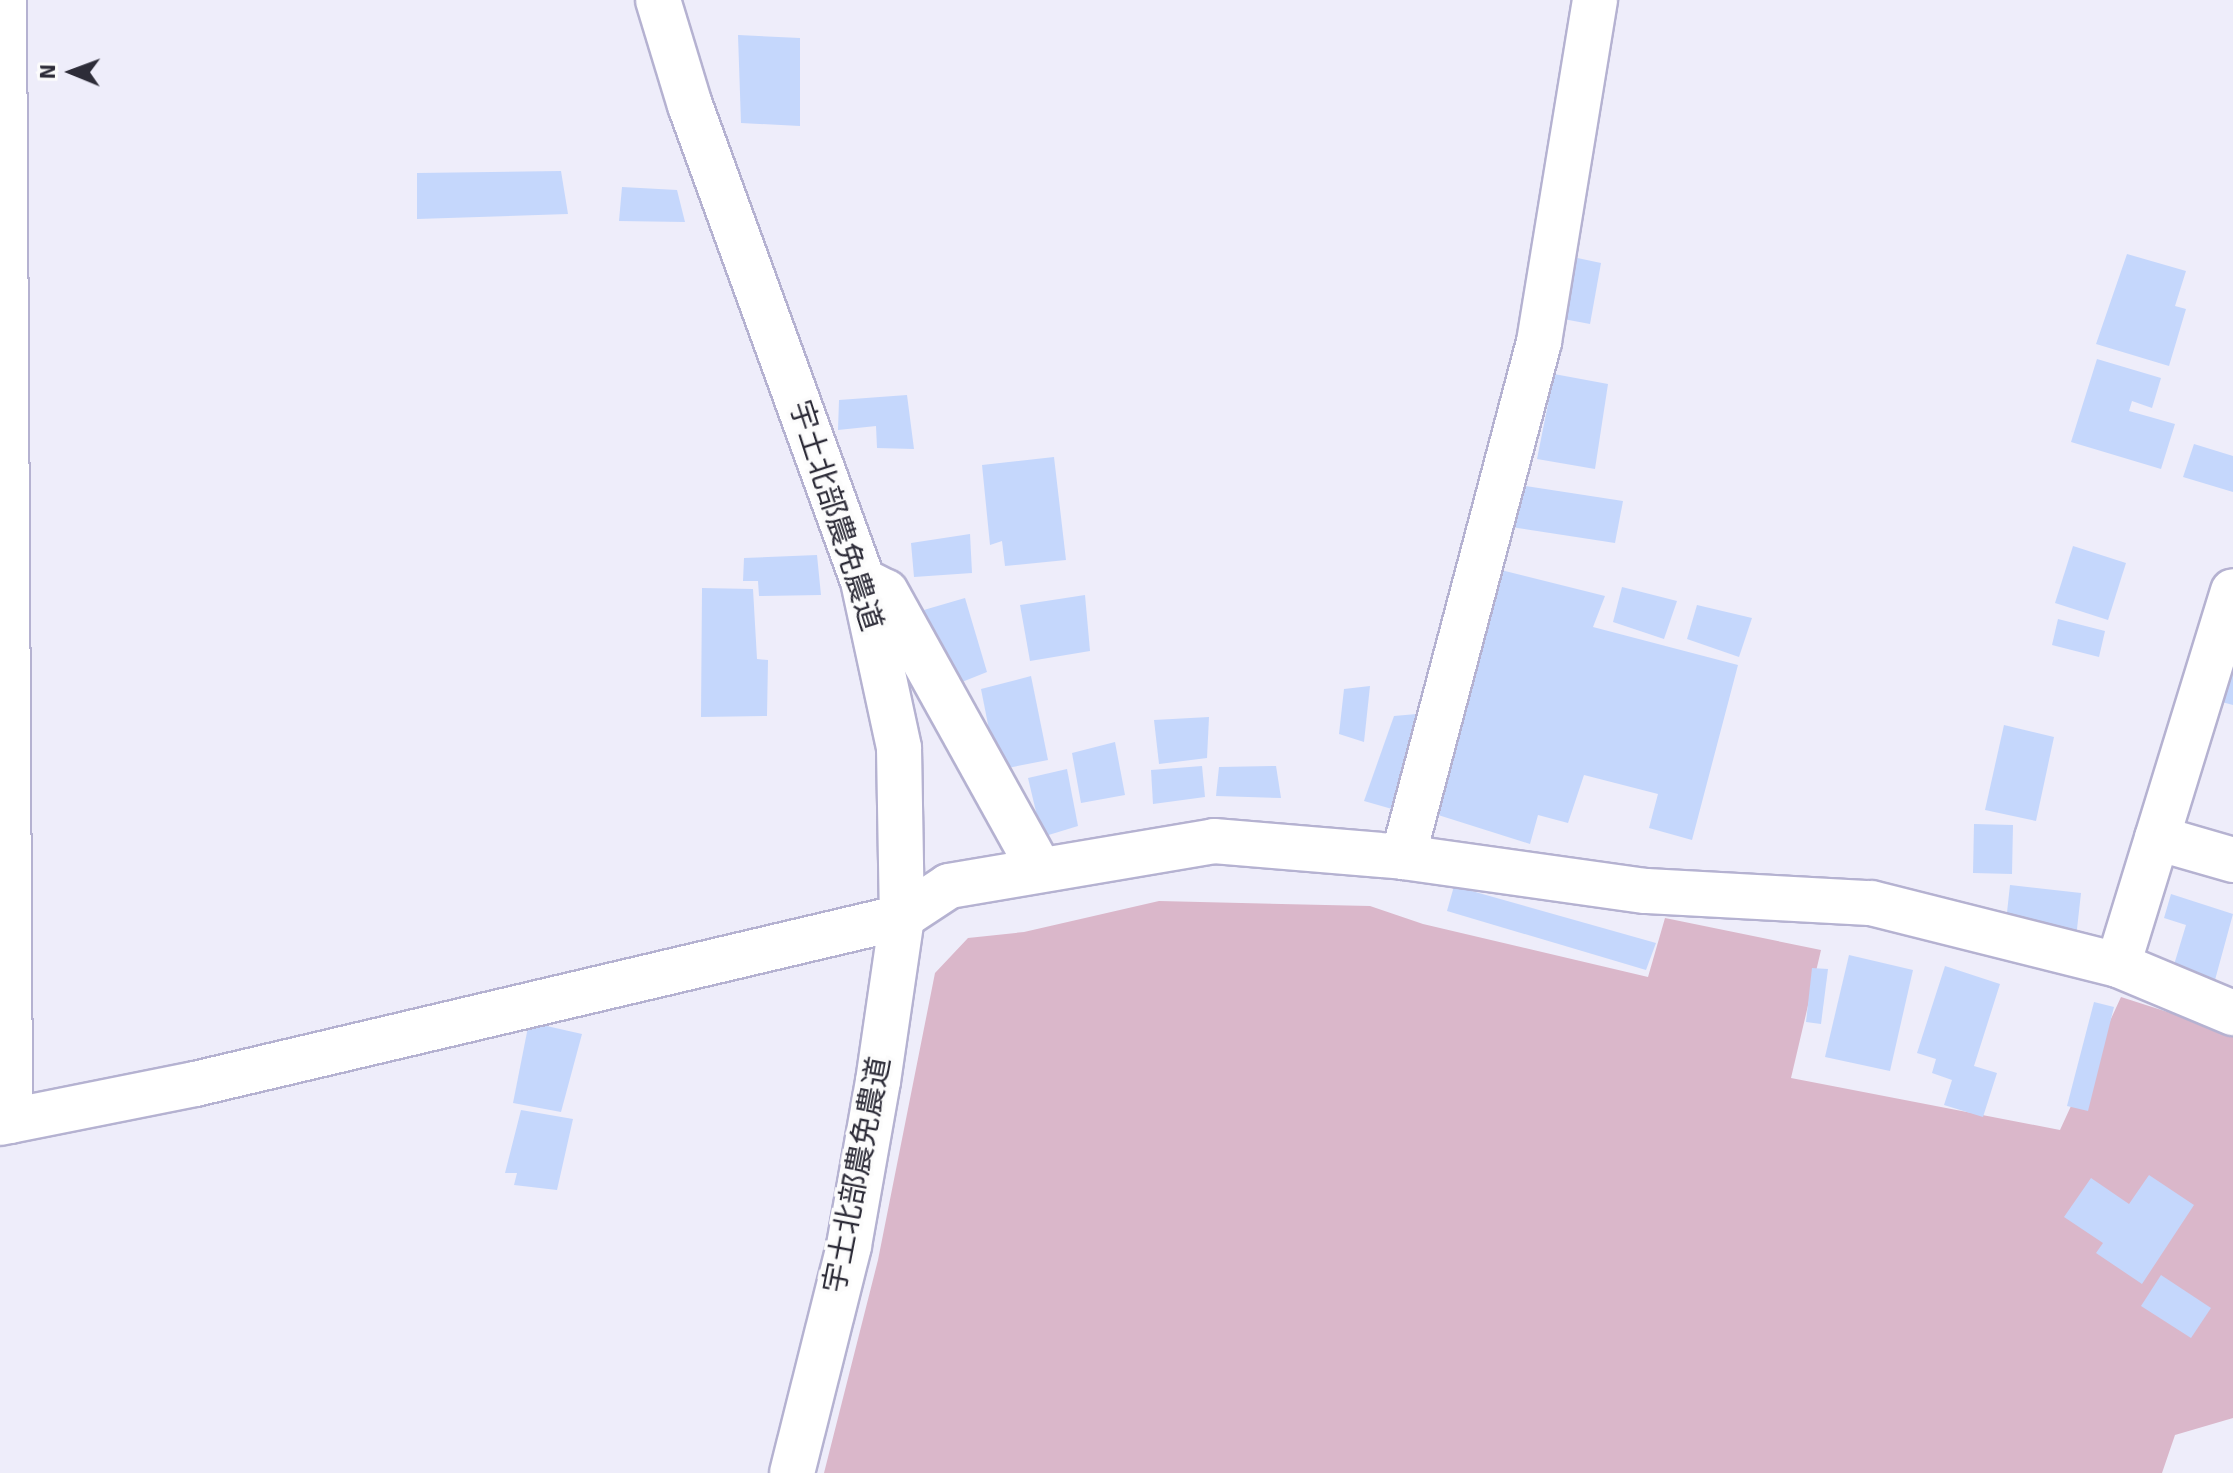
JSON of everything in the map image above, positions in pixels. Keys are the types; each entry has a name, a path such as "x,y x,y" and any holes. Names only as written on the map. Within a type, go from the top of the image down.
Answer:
{"street":[{"path":"4,0 5,1122 195,1084 902,917 949,886 1039,868 1214,841 1403,857 1646,891 1871,903 2118,965 2233,1013"},
{"name":"宇土北部農免農道","path":"658,0 690,105 863,581 899,748 902,917 849,1246 792,1473"},
{"path":"1403,857 1539,342 1595,0"},
{"path":"863,581 886,592 1039,868"},
{"path":"2118,965 2233,591"},
{"path":"2157,838 2233,860"}],"shaded area":[{"path":"1159,901 1370,906 1423,924 1648,977 1665,918 1821,950 1791,1078 2060,1130 2121,997 2233,1033 2233,1418 2175,1435 2162,1473 824,1473 878,1260 935,973 968,938 1024,932"}],"building":[{"path":"738,35 800,38 800,126 741,123"},
{"path":"561,171 568,214 417,219 417,173"},
{"path":"622,187 677,190 685,222 619,221"},
{"path":"2127,254 2186,271 2175,306 2186,309 2169,366 2096,344"},
{"path":"1568,256 1601,263 1590,324 1558,318"},
{"path":"2097,359 2161,378 2152,408 2132,401 2129,411 2175,424 2161,469 2071,442"},
{"path":"1554,374 1608,384 1595,469 1537,459"},
{"path":"907,395 914,449 877,448 876,426 838,430 839,400"},
{"path":"2194,444 2233,456 2233,492 2183,477"},
{"path":"1054,457 1066,560 1005,566 1002,541 990,545 982,465"},
{"path":"1519,485 1623,501 1615,543 1511,527"},
{"path":"970,534 972,573 914,577 911,543"},
{"path":"2073,546 2126,563 2108,620 2055,603"},
{"path":"817,555 821,595 759,596 758,581 743,581 744,558"},
{"path":"1501,570 1605,596 1593,627 1738,665 1692,840 1649,828 1658,794 1584,775 1568,823 1538,815 1530,844 1435,814"},
{"path":"1622,587 1677,601 1664,639 1613,622"},
{"path":"702,588 753,589 757,659 768,660 767,716 701,717"},
{"path":"1085,595 1090,651 1030,661 1020,605"},
{"path":"965,598 987,672 952,686 917,612"},
{"path":"1697,605 1752,618 1739,657 1687,639"},
{"path":"2058,619 2105,631 2099,657 2052,645"},
{"path":"2233,653 2233,705 2218,701"},
{"path":"1031,676 1048,760 997,770 981,689"},
{"path":"1370,686 1364,742 1339,734 1344,689"},
{"path":"1428,713 1399,811 1364,801 1394,716"},
{"path":"1209,717 1207,758 1159,764 1154,720"},
{"path":"2004,725 2054,737 2036,821 1985,810"},
{"path":"1115,742 1125,795 1081,803 1072,753"},
{"path":"1202,766 1205,797 1153,804 1151,770"},
{"path":"1276,766 1281,798 1216,796 1219,767"},
{"path":"1067,769 1078,826 1042,837 1028,778"},
{"path":"1974,824 2013,825 2012,874 1973,873"},
{"path":"2010,885 2081,893 2076,938 2005,931"},
{"path":"1454,886 1656,943 1646,970 1447,911"},
{"path":"2171,894 2233,914 2212,991 2170,978 2186,925 2164,918"},
{"path":"1849,955 1913,970 1890,1071 1825,1057"},
{"path":"1945,966 2000,984 1974,1066 1997,1073 1983,1117 1944,1105 1952,1080 1932,1073 1936,1059 1917,1053"},
{"path":"1812,968 1828,969 1821,1024 1806,1022"},
{"path":"2094,1002 2114,1007 2088,1111 2067,1106"},
{"path":"529,1022 582,1034 561,1112 513,1103"},
{"path":"521,1110 573,1119 557,1190 514,1185 517,1173 505,1173"},
{"path":"2149,1175 2194,1205 2142,1284 2096,1253 2103,1243 2064,1217 2091,1178 2129,1204"},
{"path":"2161,1275 2211,1308 2191,1338 2141,1306"}]}
